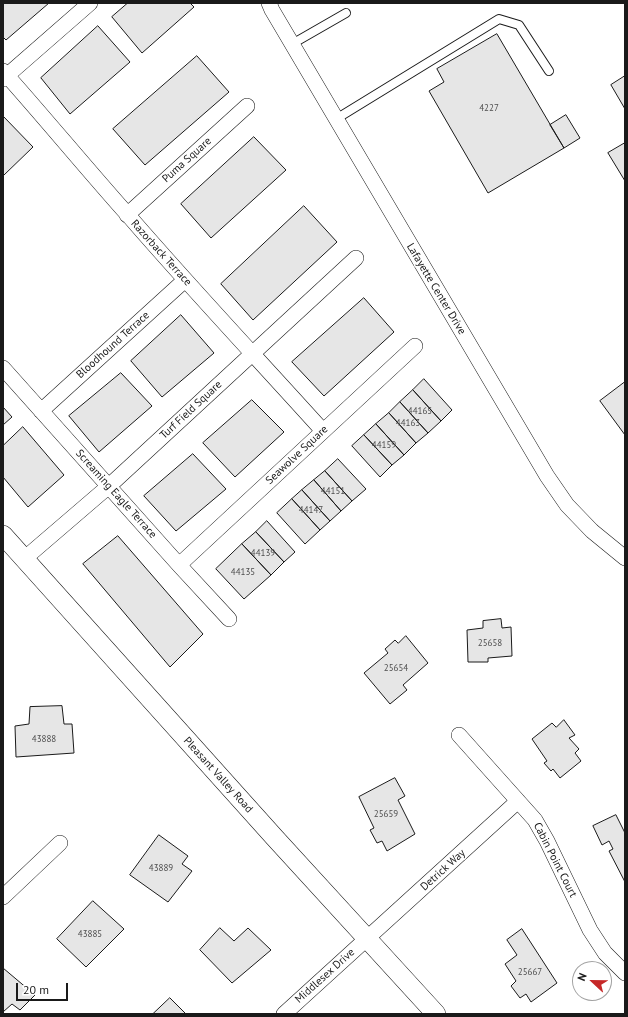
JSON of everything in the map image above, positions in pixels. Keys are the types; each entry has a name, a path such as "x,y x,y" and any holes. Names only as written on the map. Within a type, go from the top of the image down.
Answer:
{"street":[{"path":"4,75 90,3"},
{"name":"Lafayette Center Drive","path":"269,3 547,476 567,505 592,531 625,558"},
{"name":"Razorback Terrace","path":"4,75 185,280 323,431"},
{"name":"Puma Square","path":"127,215 247,106"},
{"name":"Turf Field Square","path":"24,559 109,486 356,258"},
{"name":"Bloodhound Terrace","path":"41,411 185,280"},
{"name":"Seawolve Square","path":"179,565 415,346"},
{"name":"Screaming Eagle Terrace","path":"3,368 229,619"},
{"name":"Pleasant Valley Road","path":"3,535 274,838 436,1014"},
{"name":"Cabin Point Court","path":"459,735 535,820 547,841 590,930 605,952 625,973"},
{"name":"Detrick Way","path":"367,939 518,801"},
{"path":"3,897 60,843"},
{"name":"Middlesex Drive","path":"284,1014 367,939"}],"lane":[{"path":"292,44 346,13"},
{"path":"336,119 499,19 519,25 549,71"}],"building":[{"path":"3,3 49,3 6,40 3,37"},
{"path":"128,3 190,3 194,7 142,53 112,17"},
{"path":"98,26 130,62 70,114 41,78"},
{"path":"497,34 564,148 488,193 429,91 444,82 437,69"},
{"path":"197,56 229,92 145,165 113,129"},
{"path":"625,76 625,109 611,85"},
{"path":"566,115 580,138 564,148 550,125"},
{"path":"3,116 33,147 3,176"},
{"path":"254,137 286,170 211,238 181,204"},
{"path":"625,143 625,181 608,153"},
{"path":"304,206 337,242 253,320 221,284"},
{"path":"364,298 394,332 324,396 292,362"},
{"path":"181,315 214,353 162,397 131,361"},
{"path":"121,373 152,406 99,452 69,416"},
{"path":"424,379 452,410 441,421 413,390"},
{"path":"625,382 625,435 600,401"},
{"path":"413,390 441,421 428,433 400,402"},
{"path":"252,400 284,432 235,477 203,443"},
{"path":"400,402 428,433 416,443 389,413"},
{"path":"3,407 12,417 3,425"},
{"path":"389,413 416,443 404,455 376,424"},
{"path":"376,424 404,455 392,465 364,435"},
{"path":"23,427 64,475 28,507 3,477 3,446"},
{"path":"364,435 392,465 380,477 352,446"},
{"path":"193,454 226,489 176,531 144,496"},
{"path":"338,459 366,489 352,501 325,471"},
{"path":"325,471 352,501 341,511 314,480"},
{"path":"314,480 341,511 330,521 302,490"},
{"path":"302,490 330,521 320,530 292,499"},
{"path":"292,499 320,530 305,544 277,513"},
{"path":"267,521 295,552 284,562 256,532"},
{"path":"256,532 284,562 271,575 242,544"},
{"path":"118,536 203,634 170,667 83,564"},
{"path":"242,544 271,575 244,599 216,569"},
{"path":"501,619 502,628 511,627 512,656 488,658 488,662 468,662 467,630 483,628 483,621"},
{"path":"406,636 428,663 403,685 407,690 390,704 364,673 388,653 385,649 395,640 398,643"},
{"path":"62,706 64,724 72,724 74,753 16,757 15,726 29,724 30,707"},
{"path":"564,720 575,735 569,738 579,749 575,753 581,761 560,778 553,769 551,771 544,763 547,761 532,739 552,723 556,727"},
{"path":"395,778 405,796 398,800 415,834 387,851 382,841 377,843 370,830 374,828 359,797"},
{"path":"616,815 625,833 625,882 609,851 613,849 609,841 602,845 593,826"},
{"path":"159,835 188,856 182,864 192,871 168,902 130,875"},
{"path":"93,901 124,929 86,967 57,939"},
{"path":"220,928 234,941 248,928 271,950 232,983 200,950"},
{"path":"522,929 557,983 531,1002 526,994 520,998 511,986 516,981 505,964 517,955 507,940"},
{"path":"3,968 35,995 20,1010 12,1004 3,1012"},
{"path":"170,998 186,1014 153,1014"}]}
